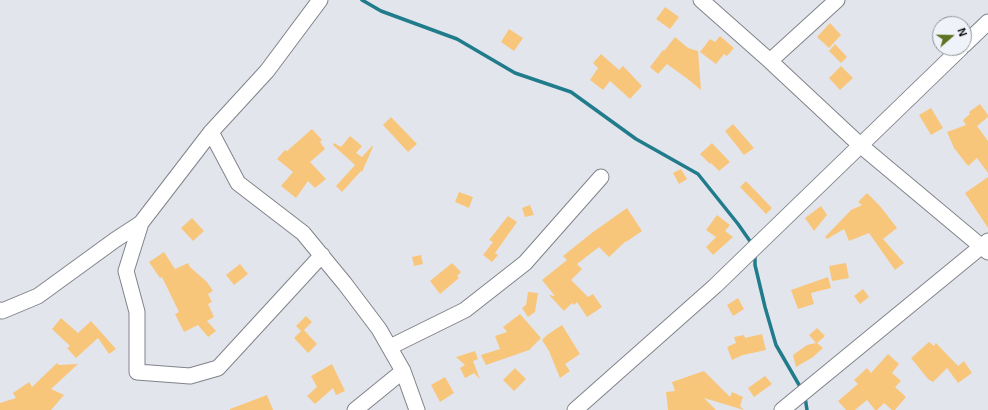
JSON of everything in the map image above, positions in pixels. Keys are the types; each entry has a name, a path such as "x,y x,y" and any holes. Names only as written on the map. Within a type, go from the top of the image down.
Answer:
{"street":[{"path":"1,311 38,296 141,223 211,132 266,71 320,0"},
{"path":"701,0 770,61 860,145 986,247 782,410"},
{"path":"770,61 837,0"},
{"path":"972,37 988,22"},
{"path":"575,410 715,286 953,56"},
{"path":"211,132 238,183 303,233 345,284 379,329 403,371 417,410"},
{"path":"390,348 465,310 525,263 601,177"},
{"path":"141,223 126,271 137,312 137,372 190,376 218,368 322,255"},
{"path":"355,410 403,371"}],"building":[{"path":"665,7 679,17 670,29 656,19"},
{"path":"830,23 841,35 829,48 817,37"},
{"path":"509,29 523,38 514,51 501,42"},
{"path":"720,36 734,48 727,56 724,54 716,64 700,52 710,39 715,42"},
{"path":"675,37 688,48 698,51 701,90 667,64 658,74 650,67"},
{"path":"835,44 847,57 841,63 829,51"},
{"path":"601,54 619,70 623,66 642,86 630,99 610,81 603,90 590,80 598,68 593,63"},
{"path":"841,66 853,78 840,90 829,78"},
{"path":"980,104 988,115 988,117 977,126 988,141 988,173 977,158 968,166 954,148 947,132 966,125 963,120 970,114 969,112"},
{"path":"931,108 943,128 931,135 919,115"},
{"path":"391,117 417,144 408,152 383,125"},
{"path":"733,124 754,148 744,155 725,131"},
{"path":"312,129 322,140 320,142 325,149 310,162 326,179 315,188 308,181 296,198 281,186 293,172 277,159 285,150 287,151"},
{"path":"350,136 362,146 356,153 362,157 372,146 373,147 362,172 361,171 342,192 336,186 355,165 333,145 334,143 341,147"},
{"path":"712,143 730,162 719,171 700,154"},
{"path":"681,169 687,179 679,184 673,173"},
{"path":"988,177 988,228 965,193"},
{"path":"746,181 772,208 766,214 740,187"},
{"path":"459,192 473,197 469,208 455,202"},
{"path":"867,193 880,206 897,228 883,239 904,263 895,270 869,233 849,241 844,229 827,239 825,237 851,210 862,205 858,202"},
{"path":"530,205 534,215 525,217 522,208"},
{"path":"821,206 827,215 814,231 805,218"},
{"path":"627,208 642,231 626,241 609,257 599,247 577,264 582,269 571,280 588,297 593,294 602,307 587,317 577,302 574,305 572,303 564,311 549,295 555,296 542,280 567,260 563,256"},
{"path":"717,215 730,225 725,231 733,237 713,255 706,247 716,237 706,230"},
{"path":"508,216 517,222 495,253 498,255 492,262 483,255 493,242 489,240"},
{"path":"192,218 204,231 193,241 181,228"},
{"path":"164,252 175,269 188,263 190,267 207,282 213,291 208,294 212,302 208,304 214,317 207,321 216,331 208,337 198,325 184,332 175,314 179,312 162,277 160,278 149,262"},
{"path":"421,255 423,264 414,266 412,257"},
{"path":"452,263 461,272 457,276 459,278 440,294 430,281"},
{"path":"846,263 849,278 832,281 829,266"},
{"path":"240,264 248,274 234,285 226,275"},
{"path":"828,277 831,288 811,293 814,304 798,309 791,290"},
{"path":"863,289 869,297 860,304 854,296"},
{"path":"528,292 538,293 535,312 528,317 522,308 526,305"},
{"path":"738,298 744,309 733,316 727,305"},
{"path":"520,314 541,338 529,350 486,365 481,355 500,349 495,336 507,332 503,327"},
{"path":"306,316 312,322 304,330 317,344 308,353 294,338 301,331 296,326"},
{"path":"61,318 78,333 91,321 116,349 109,354 98,338 76,358 67,348 70,346 52,329"},
{"path":"562,325 580,354 565,364 570,371 560,378 549,351 542,340"},
{"path":"817,328 825,336 817,343 823,348 813,357 796,367 793,355 807,345 816,343 809,335"},
{"path":"762,334 766,350 743,355 732,360 727,347 736,343 734,337 744,335 745,338"},
{"path":"929,342 934,346 936,343 958,366 964,361 972,373 958,383 947,368 933,382 928,379 911,358"},
{"path":"475,351 478,359 473,361 480,379 474,373 465,378 460,368 465,365 456,357"},
{"path":"888,354 899,364 892,373 901,381 895,387 906,397 895,410 892,410 884,403 877,410 875,410 867,400 855,410 846,410 838,401 858,384 854,380 867,368 871,373"},
{"path":"57,363 59,365 78,364 51,389 64,395 51,410 0,410 0,403 16,398 13,393 29,382 32,387"},
{"path":"332,364 345,391 336,395 333,388 315,404 307,396 317,387 311,376"},
{"path":"515,368 526,379 514,391 503,380"},
{"path":"704,371 730,397 732,392 743,397 740,406 744,410 704,398 716,410 668,410 666,392 675,391 672,382"},
{"path":"765,376 772,384 754,397 748,388"},
{"path":"445,377 454,393 440,402 431,385"},
{"path":"267,395 273,410 230,410 230,409"}],"waterway":[{"path":"362,0 381,11 457,39 515,73 571,92 636,139 698,174 752,244"},
{"path":"755,254 755,265 776,345 802,390"},
{"path":"805,397 807,410"}]}
